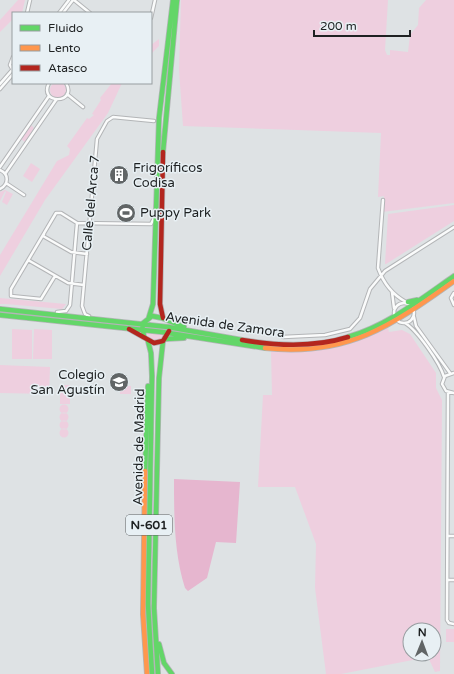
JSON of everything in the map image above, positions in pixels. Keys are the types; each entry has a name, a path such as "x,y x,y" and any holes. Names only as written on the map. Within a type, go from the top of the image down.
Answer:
{"main road":[{"path":"144,337 142,327 149,317 153,304 159,118 173,0"},
{"path":"164,340 169,333 169,327 164,319 160,304 163,135 177,0"},
{"name":"Avenida de Zamora","path":"422,301 454,276"},
{"name":"Avenida de Zamora","path":"0,315 126,328 169,327 276,350 308,350 337,346 354,341 387,326 398,317 454,281"},
{"path":"412,308 422,301"},
{"name":"Avenida de Zamora","path":"0,309 105,320 169,333 276,345 319,344 352,336 387,320 398,317"},
{"path":"149,317 155,315 181,327 207,331 223,339"},
{"path":"126,328 154,343 164,340 184,338 223,339"},
{"name":"Avenida de Madrid","path":"158,674 154,608 159,378 164,340"},
{"name":"Avenida de Madrid","path":"148,341 151,353 152,376 148,596 152,674"},
{"path":"147,674 143,614 143,520 146,409 149,383 152,376"},
{"path":"155,561 158,642 164,663 172,674"}],"street":[{"path":"26,12 30,0"},
{"path":"60,12 69,0"},
{"path":"64,12 74,0 89,12"},
{"path":"152,14 155,0"},
{"path":"0,84 12,70"},
{"path":"0,89 12,75"},
{"path":"48,84 47,90 49,96 56,100"},
{"path":"5,174 56,100 66,95 68,89 66,84"},
{"path":"66,95 83,107"},
{"path":"6,184 5,174 0,168 49,96"},
{"name":"Calle del Arca 7","path":"105,320 85,314 82,306 97,139 107,121 113,117 154,121"},
{"path":"6,184 24,195"},
{"path":"0,189 6,184"},
{"path":"383,200 378,268 382,277 392,291 412,308 416,326 450,373"},
{"path":"55,276 41,300 13,297 10,293 45,230 58,212 77,222 151,224"},
{"path":"151,224 157,212"},
{"name":"Calle del Arca 7","path":"20,311 63,312 66,311 70,305 77,222"},
{"path":"151,224 156,232"},
{"path":"382,277 385,272 454,227"},
{"path":"45,230 43,236 75,252 87,254"},
{"path":"28,260 72,284 84,285"},
{"name":"Avenida de Zamora","path":"284,338 325,335 350,328 360,318 370,289 382,277"},
{"path":"392,291 398,317 413,328 441,369 444,377 442,386 451,393 449,398 447,580 448,622 454,624"},
{"path":"454,293 451,296 454,305"},
{"path":"398,317 398,304 412,308"},
{"path":"398,317 412,308"},
{"path":"444,377 450,373 454,373"},
{"path":"448,536 454,536"},
{"path":"447,580 454,580"}],"shaded area":[{"path":"18,0 25,0 22,12 12,12 12,20 0,32 0,20"},
{"path":"181,0 388,0 385,50 387,55 390,55 390,50 408,52 410,35 418,25 419,8 426,0 454,0 454,203 382,212 384,196 378,197 381,133 183,126 179,70"},
{"path":"159,39 159,46 152,53 152,44"},
{"path":"52,84 64,84 66,87 66,93 61,98 55,98 50,93 50,87"},
{"path":"111,84 122,84 108,113 45,200 0,276 0,255 57,161 69,155 70,149 67,146 87,118 89,119 94,115 92,114 101,100 100,98"},
{"path":"31,125 34,128 25,142 21,139"},
{"path":"31,163 40,169 32,182 23,176"},
{"path":"5,190 13,194 7,205 2,202 6,192 5,191 0,201 0,192"},
{"path":"454,205 454,221 385,264 388,214"},
{"path":"0,298 66,304 62,309 0,304"},
{"path":"388,328 389,332 402,330 410,334 436,373 436,388 442,400 440,622 402,622 402,662 341,674 326,674 315,588 316,544 295,487 258,487 263,395 272,395 271,351 301,352 331,348 359,340"},
{"path":"12,329 32,330 32,359 12,359"},
{"path":"34,329 52,330 52,359 33,359"},
{"path":"145,331 166,334 161,339 152,340"},
{"path":"0,365 50,367 49,394 0,393"},
{"path":"60,385 70,385 70,404 60,404"},
{"path":"120,386 131,386 131,394 120,394"},
{"path":"64,404 69,409 64,414 59,409"},
{"path":"64,412 69,417 64,422 59,417"},
{"path":"64,420 69,425 64,430 59,425"},
{"path":"64,428 69,433 64,438 59,433"},
{"path":"174,479 240,482 236,543 216,542 207,578 188,591 185,588 181,575 177,548"},
{"path":"446,629 454,629 454,642 446,642"},
{"path":"430,662 440,662 440,671 435,672"}],"traffic: fast":[{"path":"149,317 153,304 159,118 173,0"},
{"path":"163,152 177,0"},
{"path":"348,337 390,319 416,303 454,276"},
{"path":"408,302 417,300"},
{"path":"0,309 168,327 242,340"},
{"path":"0,315 162,332 265,348"},
{"path":"144,337 142,324 152,316 162,318 184,327"},
{"path":"165,339 184,338"},
{"path":"148,341 151,353 152,376 148,604 152,674"},
{"path":"158,674 154,608 159,378 163,341"},
{"path":"145,471 148,386"},
{"path":"159,644 164,663 172,674"}],"traffic: slow":[{"path":"265,348 294,350 320,348 344,343 367,335 409,312 454,281"},
{"path":"145,471 143,614 147,674"}],"traffic: jam":[{"path":"163,152 160,304 163,318"},
{"path":"129,329 154,343 163,341 169,331"},
{"path":"242,340 268,344 295,345 322,343 348,337"}],"place":[{"name":"Frigoríficos Codisa","path":"119,175"},
{"name":"Puppy Park","path":"126,213"},
{"name":"Colegio San Agustín","path":"119,382"}]}
